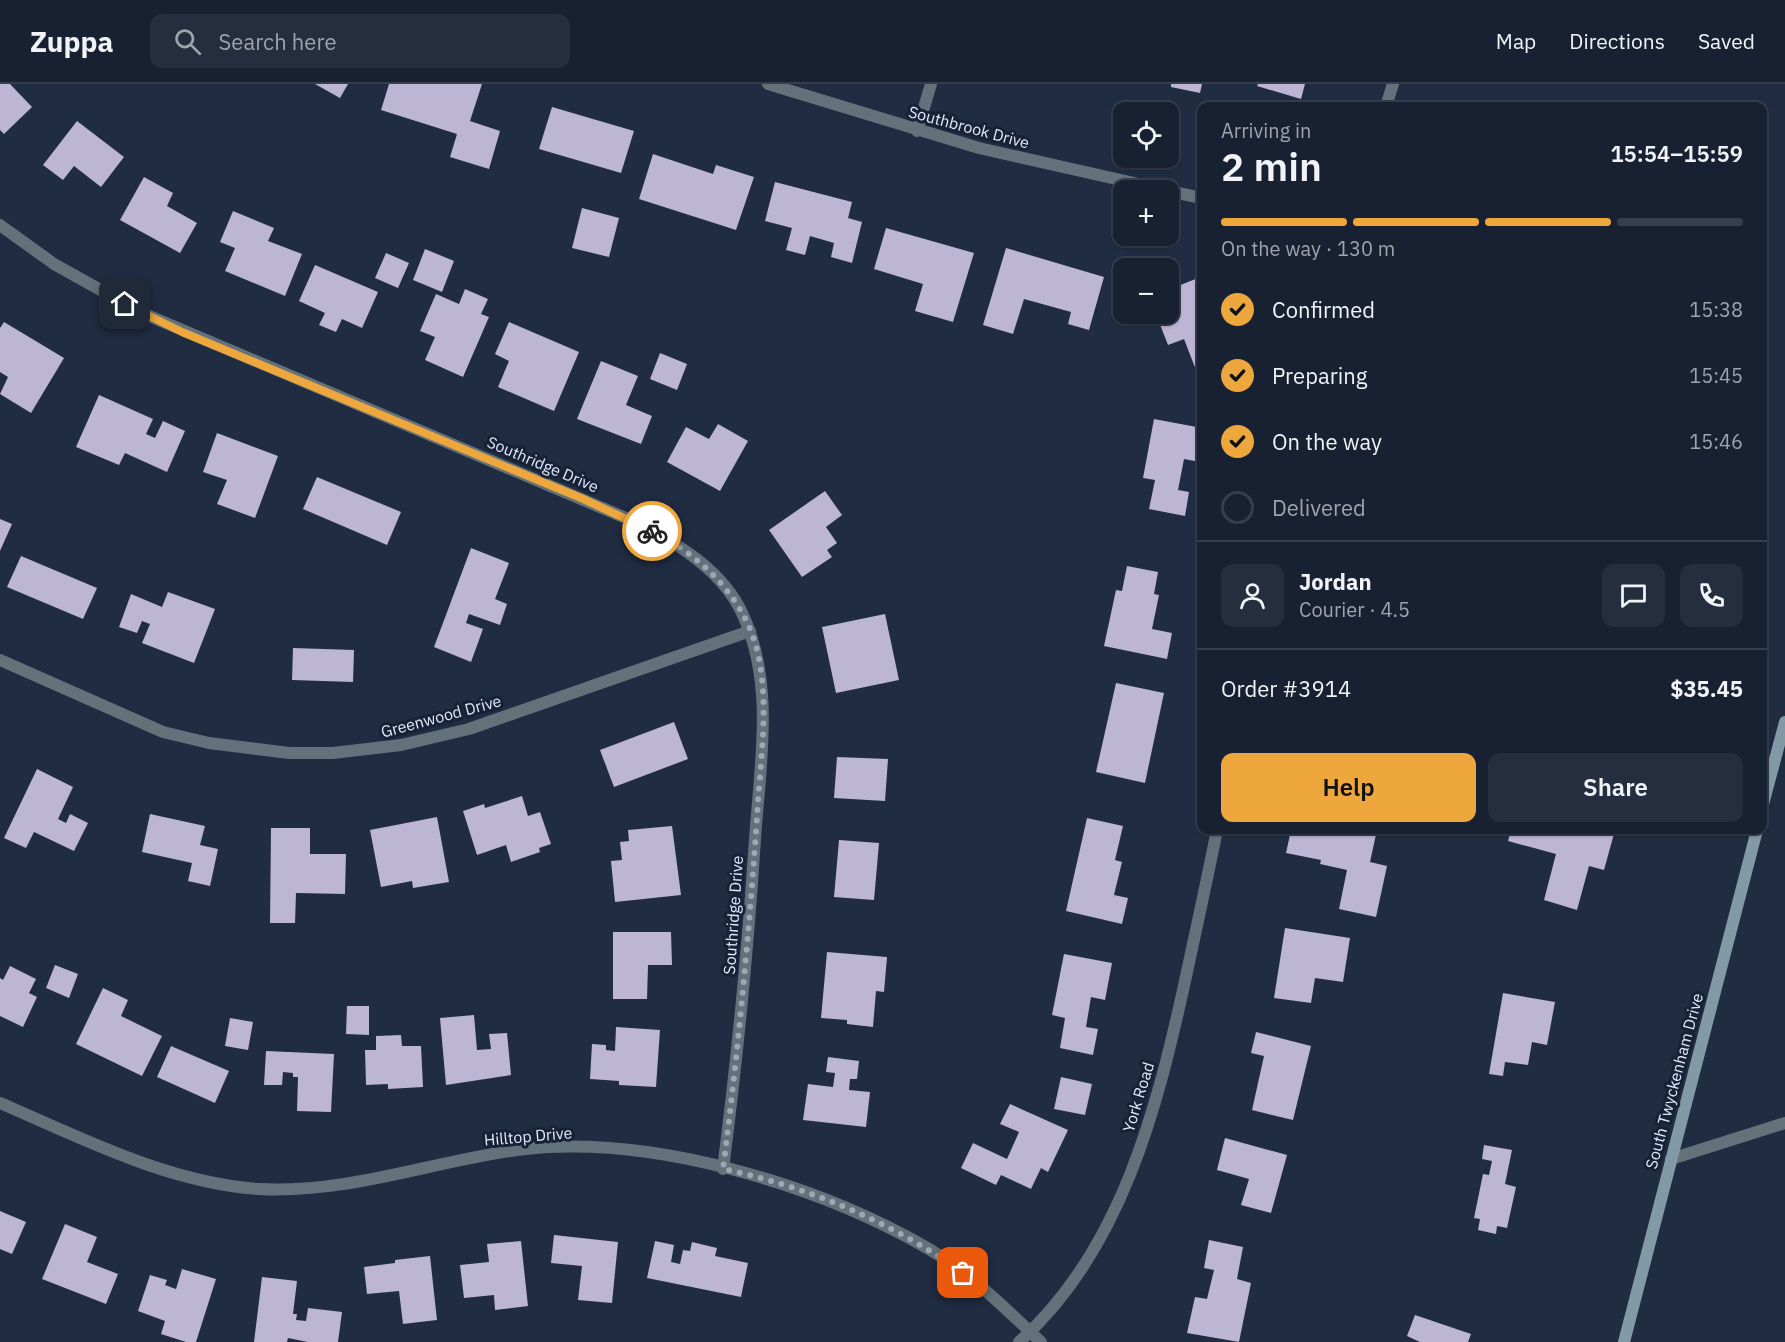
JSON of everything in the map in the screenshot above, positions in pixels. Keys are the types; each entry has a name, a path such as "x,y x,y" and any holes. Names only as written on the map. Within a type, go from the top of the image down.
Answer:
{"street":[{"name":"Southbrook Drive","path":"768,84 979,148 1119,180"},
{"path":"917,130 931,84"},
{"path":"1387,102 1393,84"},
{"name":"Southbrook Drive","path":"1179,193 1197,197"},
{"name":"Southridge Drive","path":"0,225 54,264 95,288 182,332 581,498 674,542 707,568 725,588 742,613 750,632 763,681 761,758 749,937 723,1169"},
{"name":"Greenwood Drive","path":"0,660 163,732 209,743 289,753 333,753 401,746 469,729 750,632"},
{"path":"1767,789 1785,722"},
{"name":"York Road","path":"1019,1342 1070,1287 1109,1222 1129,1178 1153,1111 1170,1049 1216,834"},
{"name":"South Twyckenham Drive","path":"1624,1342 1756,834"},
{"name":"Hilltop Drive","path":"0,1103 123,1157 166,1172 210,1183 257,1188 295,1190 341,1186 486,1155 556,1148 648,1152 767,1178 852,1210 931,1250 979,1285 1030,1332"},
{"path":"1671,1160 1785,1123"},
{"path":"1030,1332 1041,1342"}],"building":[{"path":"0,84 10,84 32,107 4,134 0,130"},
{"path":"315,84 348,84 340,98"},
{"path":"389,84 482,84 470,121 500,131 489,169 450,157 457,134 381,110"},
{"path":"1171,84 1202,84 1200,93 1171,87"},
{"path":"1258,84 1305,84 1301,99 1257,86"},
{"path":"552,107 634,131 621,173 539,149"},
{"path":"77,121 124,157 101,187 74,166 63,180 43,165"},
{"path":"653,154 713,174 716,165 754,177 736,230 639,199"},
{"path":"144,177 173,193 167,206 197,223 180,253 120,220"},
{"path":"775,182 852,202 848,218 862,222 852,263 831,257 834,243 810,236 805,255 786,250 792,228 765,221"},
{"path":"582,208 619,218 609,257 572,248"},
{"path":"233,211 274,228 268,241 302,254 285,296 225,271 235,248 220,242"},
{"path":"886,228 974,253 953,322 915,311 923,284 874,269"},
{"path":"1006,248 1104,277 1089,330 1068,324 1071,312 1024,299 1013,334 983,325"},
{"path":"425,249 454,261 442,292 413,280"},
{"path":"386,253 409,263 398,288 375,278"},
{"path":"315,265 378,292 362,328 342,319 336,332 319,325 325,313 299,301"},
{"path":"1197,278 1197,373 1184,339 1168,345 1160,324 1179,324 1179,286"},
{"path":"465,289 488,299 481,314 489,317 463,377 425,360 435,337 420,331 436,294 459,304"},
{"path":"4,322 64,358 31,413 0,394 8,377 0,372 0,328"},
{"path":"509,322 579,352 554,411 498,387 509,361 495,354"},
{"path":"660,353 687,364 677,390 650,379"},
{"path":"601,361 638,376 626,405 652,416 641,444 577,419"},
{"path":"99,395 153,419 146,434 155,438 163,421 185,431 167,472 125,453 119,465 76,447"},
{"path":"1154,419 1197,427 1197,461 1184,459 1178,490 1189,492 1185,516 1149,509 1155,480 1143,478"},
{"path":"718,424 748,441 720,491 667,462 686,427 709,439"},
{"path":"217,433 278,456 255,518 217,504 227,480 203,472"},
{"path":"317,477 401,512 387,545 303,509"},
{"path":"825,491 842,515 826,527 837,543 827,550 832,557 802,577 769,530"},
{"path":"0,519 12,524 0,551"},
{"path":"471,548 509,563 495,599 507,604 500,625 469,614 466,623 483,629 471,662 434,647"},
{"path":"21,556 97,588 83,619 7,587"},
{"path":"1127,566 1158,572 1154,594 1159,595 1152,629 1172,633 1167,659 1104,646 1116,590 1122,591"},
{"path":"168,592 215,609 194,663 142,643 150,624 142,621 137,633 119,627 131,594 162,607"},
{"path":"885,614 899,680 836,693 822,627"},
{"path":"293,648 354,650 353,682 292,680"},
{"path":"1116,683 1164,693 1145,783 1096,772"},
{"path":"674,722 688,759 614,787 600,750"},
{"path":"837,757 888,759 885,801 834,798"},
{"path":"37,769 73,787 58,819 66,823 70,814 88,823 74,851 34,832 26,848 4,838"},
{"path":"522,796 528,816 540,812 551,844 539,848 540,852 511,862 506,845 477,855 463,811 484,804 485,808"},
{"path":"150,814 205,826 200,845 218,849 210,886 188,881 192,863 142,852"},
{"path":"437,817 449,882 413,888 412,881 381,887 370,830"},
{"path":"1087,818 1123,826 1115,860 1122,862 1114,895 1128,898 1122,924 1066,911"},
{"path":"672,826 681,895 615,902 611,861 622,860 620,842 629,841 628,830"},
{"path":"271,828 310,828 310,854 346,854 345,894 296,893 295,923 270,923"},
{"path":"1290,834 1376,834 1370,862 1387,866 1376,917 1339,909 1347,870 1320,864 1321,860 1286,853"},
{"path":"1510,834 1614,834 1604,870 1589,866 1577,910 1544,900 1556,854 1508,841"},
{"path":"839,840 879,843 874,900 834,897"},
{"path":"1285,928 1350,938 1343,982 1315,978 1311,1003 1274,998"},
{"path":"613,932 671,932 672,965 648,965 647,999 613,999"},
{"path":"827,952 887,957 884,992 876,991 873,1027 847,1024 847,1020 821,1018"},
{"path":"1064,954 1112,963 1105,1000 1091,997 1086,1027 1098,1029 1093,1055 1060,1048 1065,1018 1052,1015"},
{"path":"55,965 78,974 69,998 46,988"},
{"path":"10,966 36,979 29,993 37,997 23,1027 0,1016 0,978 3,980"},
{"path":"103,988 128,1000 121,1016 162,1036 142,1076 76,1044"},
{"path":"1503,993 1555,1002 1547,1045 1532,1042 1528,1065 1505,1062 1503,1076 1489,1074"},
{"path":"347,1006 369,1006 369,1035 346,1034"},
{"path":"474,1015 477,1050 491,1049 489,1034 507,1033 511,1075 446,1085 440,1018"},
{"path":"230,1018 253,1022 248,1050 225,1046"},
{"path":"616,1027 660,1030 656,1087 619,1085 619,1081 590,1079 592,1044 606,1045 606,1050 615,1051"},
{"path":"1256,1032 1311,1046 1293,1120 1252,1110 1264,1056 1251,1053"},
{"path":"401,1035 402,1046 421,1046 423,1087 388,1089 388,1084 366,1085 365,1050 376,1050 376,1036"},
{"path":"171,1046 229,1071 215,1103 157,1077"},
{"path":"266,1051 334,1054 331,1112 297,1111 298,1077 293,1077 293,1073 283,1072 282,1085 264,1085"},
{"path":"828,1057 859,1061 857,1079 850,1079 849,1090 870,1092 866,1127 803,1120 808,1084 833,1087 835,1073 826,1072"},
{"path":"1061,1077 1092,1084 1085,1115 1054,1109"},
{"path":"1010,1104 1068,1130 1048,1172 1041,1168 1031,1189 1001,1175 996,1185 961,1168 973,1143 1007,1159 1019,1132 1000,1124"},
{"path":"1225,1138 1287,1155 1271,1213 1241,1205 1249,1179 1217,1170"},
{"path":"1484,1145 1512,1150 1505,1184 1516,1187 1507,1228 1497,1226 1496,1234 1478,1230 1480,1219 1474,1218 1483,1174 1489,1175 1492,1161 1482,1159"},
{"path":"0,1211 26,1222 12,1254 0,1249"},
{"path":"65,1224 97,1237 87,1262 118,1274 106,1304 42,1279"},
{"path":"554,1235 618,1242 612,1303 578,1300 582,1266 551,1263"},
{"path":"1209,1240 1243,1247 1237,1279 1251,1283 1239,1342 1187,1333 1195,1297 1207,1299 1214,1270 1204,1268"},
{"path":"521,1241 528,1306 495,1310 494,1295 464,1298 460,1265 489,1262 487,1244"},
{"path":"655,1241 674,1245 671,1262 680,1264 683,1250 690,1251 692,1242 717,1248 715,1256 748,1263 741,1297 647,1278"},
{"path":"430,1256 437,1320 403,1324 399,1291 367,1294 364,1267 395,1263 395,1260"},
{"path":"182,1269 216,1279 196,1342 186,1342 161,1334 165,1321 138,1311 150,1275 167,1280 165,1285 176,1289"},
{"path":"262,1277 297,1281 293,1314 297,1314 296,1320 306,1321 308,1308 342,1312 338,1342 308,1342 288,1338 287,1342 254,1342"},
{"path":"1415,1315 1471,1334 1468,1342 1420,1342 1407,1336"}],"way so far":[{"path":"652,531 674,542 707,568 725,588 742,613 756,648 763,681 761,758 749,937 723,1169 767,1178 852,1210 931,1250 963,1273"}],"route":[{"path":"125,304 182,332 250,358 581,498 652,531"}]}
